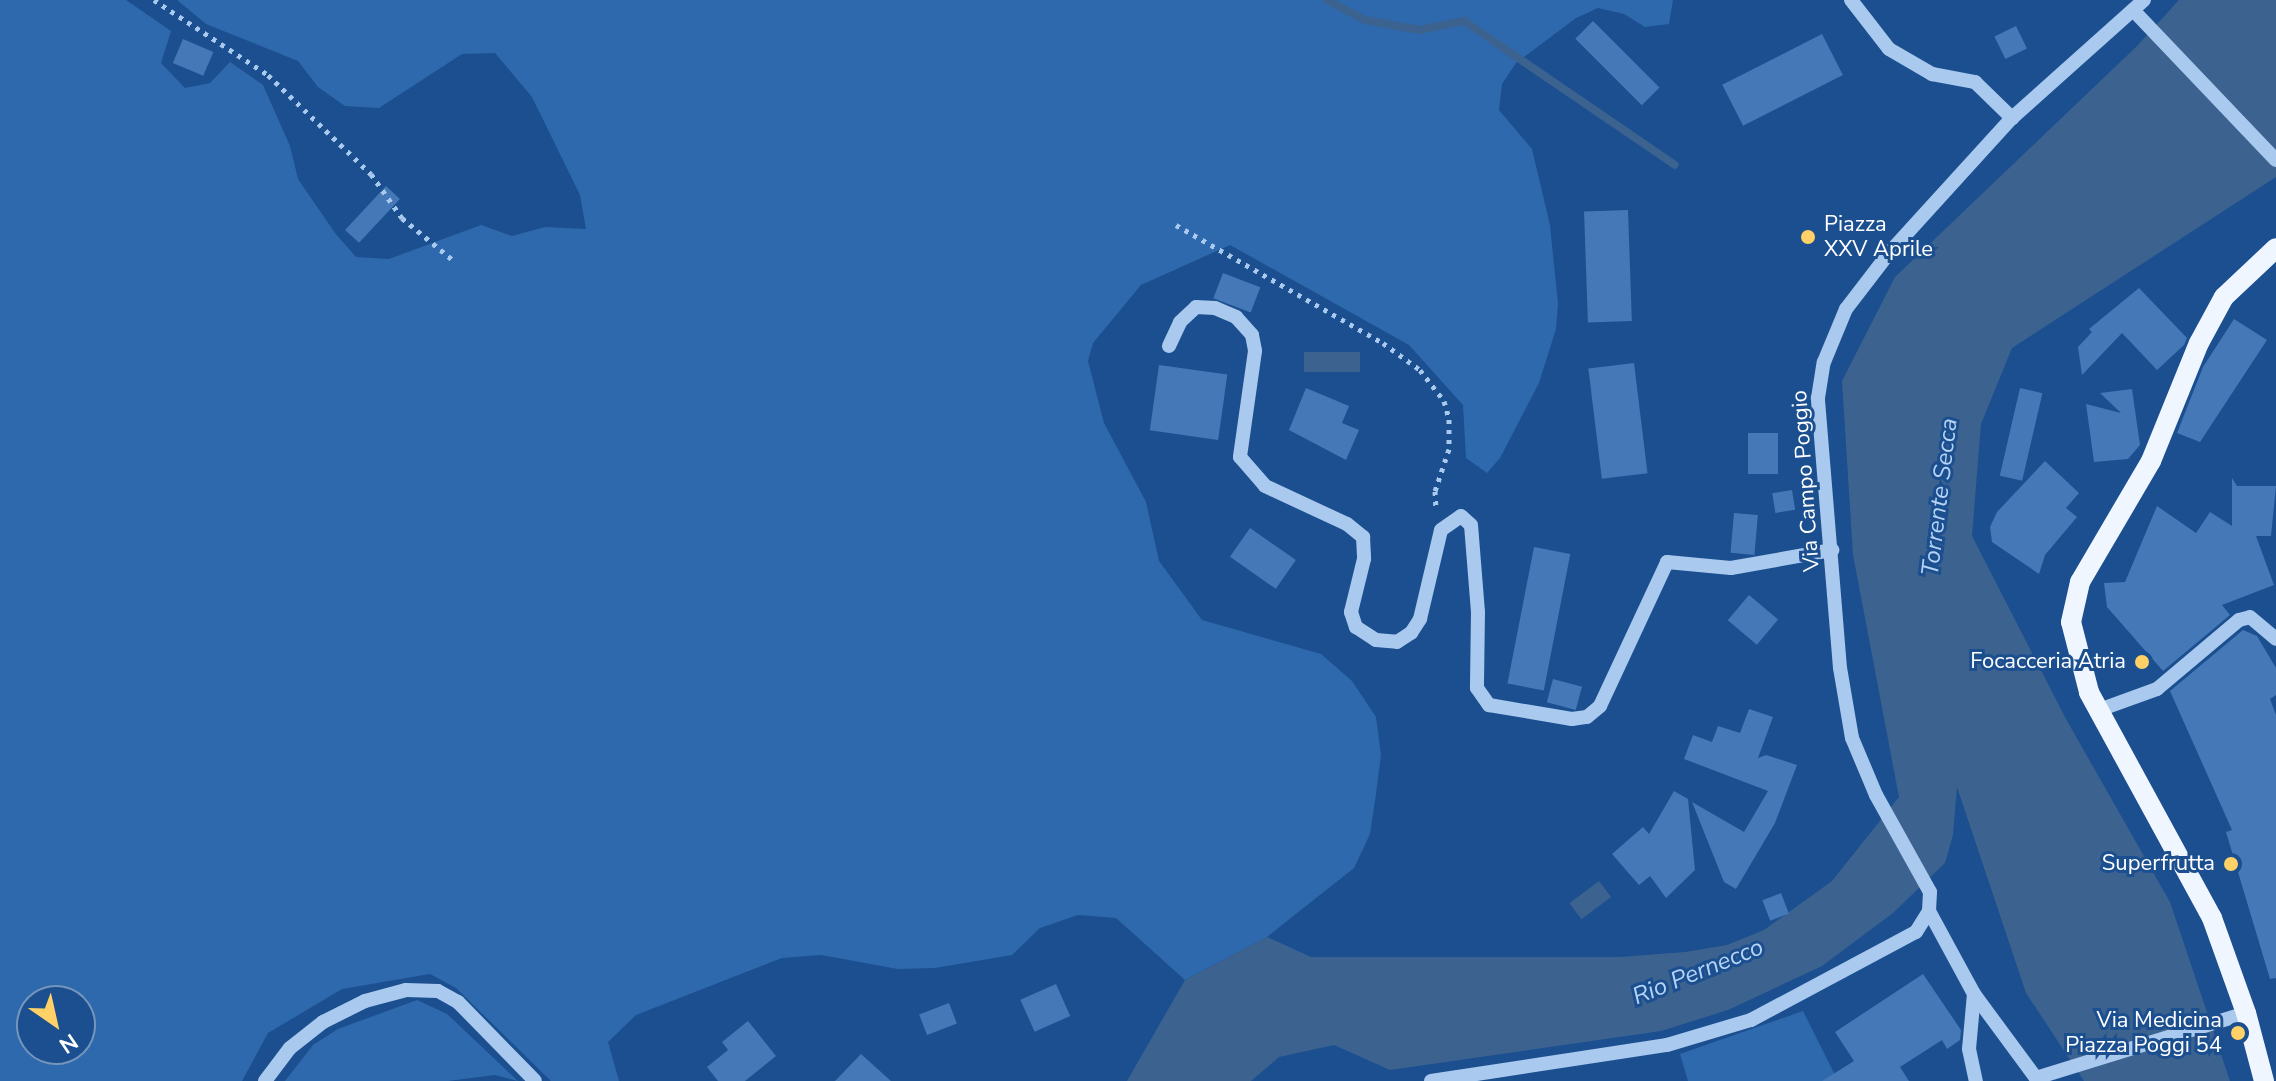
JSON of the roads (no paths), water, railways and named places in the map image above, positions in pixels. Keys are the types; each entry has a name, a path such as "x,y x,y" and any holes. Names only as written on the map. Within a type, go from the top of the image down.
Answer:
{"main road":[{"path":"2264,1081 2240,1016 2212,918 2099,710 2077,656 2071,622 2080,582 2151,461 2199,343 2224,297 2276,248"}],"street":[{"path":"1851,0 1889,49 1932,74 1975,82 2012,118"},
{"path":"2140,11 2276,160"},
{"name":"Via Campo Poggio","path":"1929,911 1930,892 1876,795 1852,738 1840,668 1818,398 1824,362 1846,309 1866,280 1972,162 2012,118 2140,11"},
{"path":"1169,346 1180,322 1196,307 1236,317 1252,335 1255,351 1240,457 1245,470 1265,486 1347,524 1363,537 1364,559 1351,612 1356,627 1376,640 1397,642 1411,633 1420,619 1441,530 1461,516 1471,525 1481,698 1489,705 1572,719 1587,717 1600,706 1667,562 1731,568 1832,550"},
{"path":"2099,710 2157,689 2239,620 2250,617 2276,639"},
{"path":"1431,1081 1667,1045 1751,1020 1916,932 1929,911 1974,994 2036,1078 2240,1016"},
{"path":"265,1081 290,1048 323,1022 365,1001 406,990 438,991 458,1002 535,1081"},
{"path":"1974,994 1969,1049 1976,1081"}],"water":[{"path":"2179,0 2276,0 2276,177 2012,348 1981,424 1972,536 2066,719 2170,902 2230,1081 2084,1081 2026,993 1957,787 1953,835 1945,863 1893,913 1822,966 1728,1010 1661,1031 1390,1070 1334,1045 1279,1057 1251,1081 1127,1081 1185,980 1267,937 1311,957 1620,957 1685,952 1727,945 1764,930 1832,881 1899,797 1853,555 1842,381 1895,277 2137,46"},
{"path":"1304,352 1360,352 1360,372 1304,372"},
{"path":"1599,881 1611,897 1581,919 1569,903"}],"waterway":[{"path":"1327,0 1365,20 1419,30 1464,21 1675,165"}],"place":[{"name":"Piazza XXV Aprile","path":"1808,237"},
{"name":"Focacceria Atria","path":"2142,662"},
{"name":"Superfrutta","path":"2231,864"},
{"name":"Via Medicina Piazza Poggi 54","path":"2238,1033"}],"water label":[{"name":"Torrente Secca","path":"1940,497"},
{"name":"Rio Pernecco","path":"1698,972"}]}
